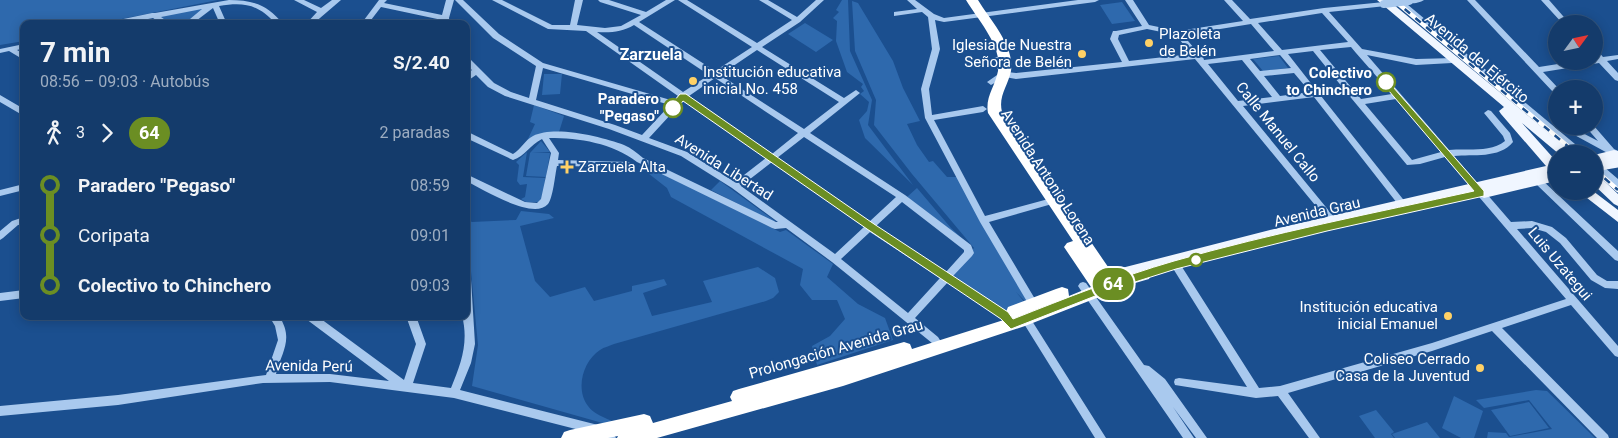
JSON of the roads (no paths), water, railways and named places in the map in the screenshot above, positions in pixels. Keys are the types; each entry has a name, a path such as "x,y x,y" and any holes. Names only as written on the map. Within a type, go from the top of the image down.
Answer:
{"highway":[{"path":"965,0 1003,54 1004,74"},
{"path":"972,0 996,59"},
{"name":"Avenida Antonio Lorena","path":"996,59 996,67 982,102 983,109 1047,202"},
{"name":"Avenida Antonio Lorena","path":"1004,74 993,98 992,105 995,114 1098,286"},
{"name":"Prolongación Avenida Grau","path":"626,438 814,388 1098,286"},
{"name":"Prolongación Avenida Grau","path":"570,438 609,435 938,344"}],"main road":[{"name":"Avenida del Ejército","path":"1385,1 1452,60 1556,145"},
{"name":"Avenida del Ejército","path":"1385,1 1561,145"},
{"path":"1478,81 1548,159"},
{"path":"1603,160 1617,156"},
{"name":"Avenida Grau","path":"1098,286 1174,262 1478,190 1548,170"},
{"name":"Avenida Grau","path":"1478,190 1548,179"},
{"path":"1603,181 1618,195"},
{"path":"1603,187 1618,201"},
{"path":"1596,200 1618,217"}],"street":[{"path":"298,0 322,11"},
{"path":"314,20 337,0"},
{"path":"445,20 450,0"},
{"path":"460,0 496,36 540,65 676,104"},
{"path":"496,0 551,27 614,30 634,22 671,0"},
{"path":"573,27 579,0"},
{"path":"602,0 646,14"},
{"path":"682,0 844,102"},
{"path":"762,0 796,20"},
{"path":"644,138 683,96 796,20 820,0"},
{"path":"912,0 931,16 944,20 1095,0"},
{"path":"1129,0 1147,27"},
{"path":"1228,0 1296,70 1405,207"},
{"name":"Avenida del Ejército","path":"1398,0 1572,145"},
{"path":"1128,64 1114,39 1114,36 1120,31 1147,27 1178,33 1385,1 1420,0"},
{"path":"1471,0 1548,81"},
{"path":"1545,0 1559,15"},
{"path":"128,20 236,1 254,4 269,12 276,20"},
{"path":"367,20 381,2 442,20"},
{"path":"192,20 214,4"},
{"path":"214,4 222,20"},
{"path":"897,14 924,10"},
{"name":"Luis Uzategui","path":"1324,10 1618,353"},
{"path":"152,15 161,20"},
{"path":"931,16 936,49 925,89 929,118 983,220 1022,314 1102,438"},
{"path":"634,22 902,197 968,248 969,253 909,318"},
{"path":"587,28 870,227 946,276 1022,314"},
{"name":"Calle Manuel Callo","path":"1178,33 1334,223"},
{"path":"991,82 1004,74 1016,76 1128,64 1244,58 1353,44"},
{"path":"0,51 20,47"},
{"path":"11,49 20,55"},
{"path":"1314,49 1409,162 1412,163 1447,154 1496,149 1506,146 1509,142 1507,135 1488,114"},
{"path":"1359,51 1416,62 1452,60"},
{"path":"1603,61 1618,57"},
{"path":"1244,58 1278,99"},
{"path":"996,59 1004,74"},
{"path":"1603,62 1618,78"},
{"name":"Avenida Libertad","path":"470,65 491,85 508,94 644,138 684,154 735,186 835,259 909,318 938,344"},
{"path":"532,102 540,65"},
{"path":"1539,70 1548,69"},
{"path":"1258,74 1296,70"},
{"path":"470,76 476,72"},
{"path":"1238,104 1348,90"},
{"path":"735,186 856,93"},
{"path":"1359,102 1398,96"},
{"path":"0,98 20,109"},
{"path":"1523,103 1548,118"},
{"path":"929,118 983,109"},
{"path":"1578,135 1617,156"},
{"path":"1597,135 1617,156"},
{"path":"470,136 513,157 520,154 535,138 544,136 563,136 619,147 640,160 775,226 788,224"},
{"path":"470,179 524,204 543,204 555,153 544,136"},
{"path":"553,163 628,165"},
{"path":"1603,171 1618,184"},
{"path":"1539,182 1618,257"},
{"path":"0,193 20,189"},
{"path":"835,259 902,197"},
{"path":"983,220 1047,202"},
{"path":"0,236 15,223 20,221"},
{"path":"1509,226 1524,222 1546,227 1567,242 1599,282 1610,287 1618,285"},
{"path":"1174,262 1256,393"},
{"path":"1098,286 1139,365 1189,438"},
{"path":"0,297 20,294"},
{"path":"1179,382 1256,393 1280,391 1494,327 1573,301"},
{"path":"270,378 284,338 283,330 277,320"},
{"path":"314,320 406,388 421,344 412,320"},
{"path":"454,392 469,357 472,344 468,320"},
{"path":"1494,327 1604,438"},
{"path":"1139,365 1161,382 1202,438"},
{"name":"Avenida Perú","path":"0,411 118,400 270,378 330,378 454,392 609,435"},
{"path":"1280,391 1315,438"}],"railway":[{"path":"1394,0 1566,145"},
{"path":"1603,177 1618,190"}],"place":[{"name":"Plazoleta de Belén","path":"1149,43"},
{"name":"Iglesia de Nuestra Señora de Belén","path":"1082,54"},
{"name":"Institución educativa inicial No. 458","path":"693,81"},
{"name":"Colectivo to Chinchero","path":"1386,82"},
{"name":"Paradero \"Pegaso\"","path":"673,108"},
{"name":"Zarzuela Alta","path":"567,167"},
{"name":"Institución educativa inicial Emanuel","path":"1448,316"},
{"name":"Coliseo Cerrado Casa de la Juventud","path":"1480,368"}],"district":[{"name":"Zarzuela","path":"651,54"}]}
